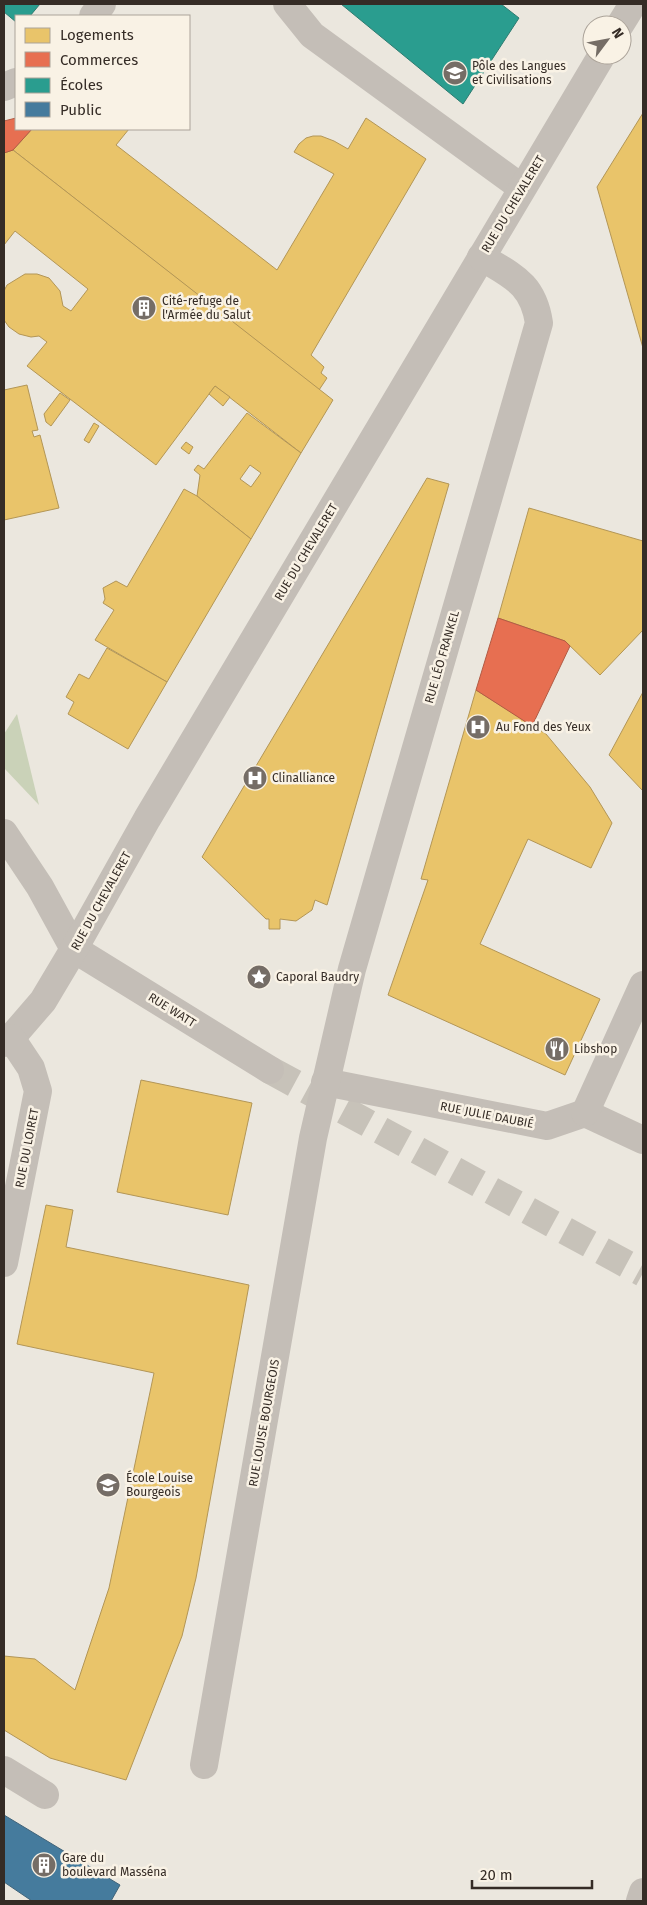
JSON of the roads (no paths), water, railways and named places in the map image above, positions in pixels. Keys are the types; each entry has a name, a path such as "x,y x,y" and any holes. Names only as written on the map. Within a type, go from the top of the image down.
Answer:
{"street":[{"path":"94,15 102,4"},
{"path":"287,4 312,35 522,188"},
{"path":"626,15 633,4"},
{"name":"RUE DU CHEVALERET","path":"8,1041 43,1001 74,950 152,811 596,65"},
{"name":"RUE LÉO FRANKEL","path":"325,1082 352,969 539,323 536,306 530,294 518,280 481,257"},
{"path":"4,833 40,887 74,950"},
{"name":"RUE WATT","path":"74,950 270,1070"},
{"path":"643,985 585,1112 643,1140"},
{"name":"RUE DU LOIRET","path":"4,1263 38,1091 31,1068 8,1041"},
{"name":"RUE JULIE DAUBIÉ","path":"325,1082 547,1126 585,1112"},
{"name":"RUE LOUISE BOURGEOIS","path":"204,1765 313,1138 325,1082"},
{"path":"4,1770 45,1795"},
{"path":"640,1901 643,1892"}],"tunnel":[{"path":"270,1070 643,1273"}],"place":[{"name":"Pôle des Langues et Civilisations","path":"455,73"},
{"name":"Cité-refuge de l'Armée du Salut","path":"144,308"},
{"name":"Au Fond des Yeux","path":"478,727"},
{"name":"Clinalliance","path":"255,778"},
{"name":"Caporal Baudry","path":"259,977"},
{"name":"Libshop","path":"557,1049"},
{"name":"École Louise Bourgeois","path":"108,1485"},
{"name":"Gare du boulevard Masséna","path":"44,1865"}]}
